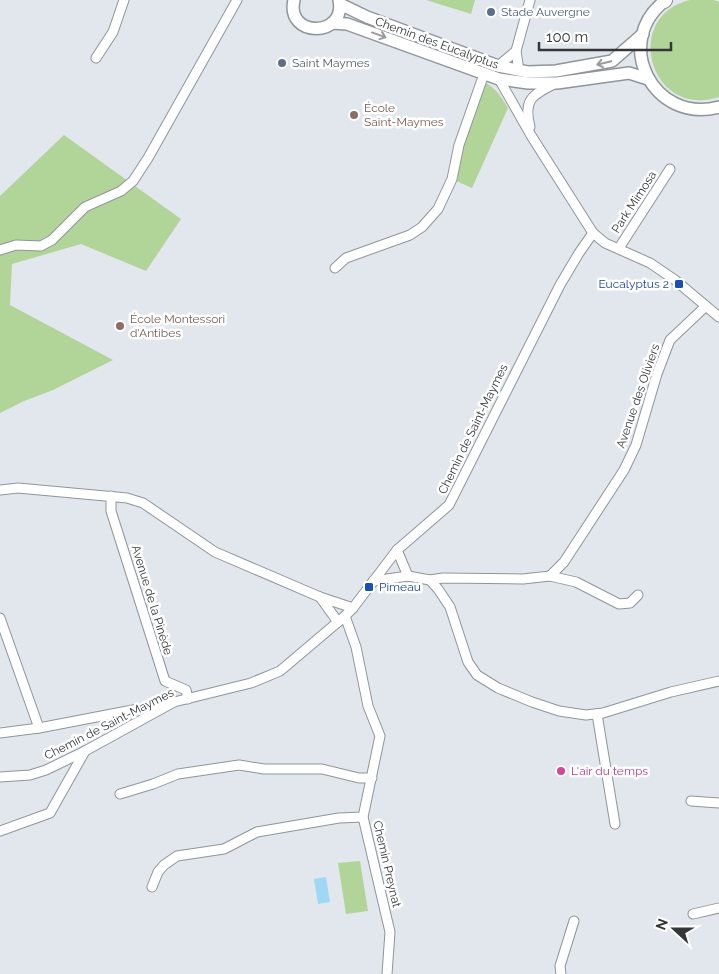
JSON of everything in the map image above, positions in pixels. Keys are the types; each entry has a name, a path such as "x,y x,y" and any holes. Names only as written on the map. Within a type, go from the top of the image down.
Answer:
{"main road":[{"path":"665,0 651,16 642,34 641,57 648,78 661,95 679,106 700,110 719,108"},
{"name":"Chemin des Eucalyptus","path":"291,2 297,20 303,25 318,29 325,28 332,23 347,24 499,79"},
{"path":"332,23 339,11 339,2"},
{"name":"Chemin des Eucalyptus","path":"339,2 367,18 498,66 519,71 556,71 612,61 642,34"},
{"path":"499,79 528,83 557,83 628,73 648,78"}],"street":[{"path":"96,58 113,32 124,0"},
{"path":"0,250 16,244 41,246 52,240 85,207 121,191 133,181 148,158 237,0"},
{"path":"519,71 516,51 530,0"},
{"path":"498,66 516,51"},
{"path":"335,268 346,258 410,235 422,227 438,209 452,180 460,144 484,74"},
{"name":"Chemin des Eucalyptus","path":"499,79 532,137 593,233 605,243 650,263 675,280 719,317"},
{"name":"Chemin des Eucalyptus","path":"532,137 528,122 527,105 530,98 557,83"},
{"name":"Park Mimosa","path":"619,248 670,170"},
{"name":"Chemin de Saint-Maymes","path":"0,777 30,775 46,770 85,751 174,702 251,683 280,671 353,608 397,550 449,505 560,285 593,233"},
{"name":"Avenue des Oliviers","path":"550,576 564,562 624,470 636,445 657,374 670,340 706,306"},
{"path":"0,490 18,488 111,496 143,503 215,552 320,597 353,608"},
{"name":"Avenue de la Pinède","path":"111,496 111,511 165,681 186,690 188,699"},
{"path":"397,550 408,576"},
{"path":"564,562 570,580"},
{"path":"373,581 408,576 430,580 443,578 523,580 550,576 570,580 619,604 630,603 638,595"},
{"path":"430,580 450,608 468,662 477,676 498,688 559,711 586,715 597,714 719,681"},
{"name":"Chemin Preynat","path":"320,597 341,619 356,647 368,706 380,736 363,817 390,932 387,974"},
{"path":"0,618 39,728"},
{"path":"0,733 39,728 174,702"},
{"path":"597,714 615,824"},
{"path":"0,831 50,813 85,751"},
{"path":"120,794 178,774 239,765 264,768 322,768 359,778 372,778"},
{"path":"691,801 719,803"},
{"path":"152,887 158,872 177,856 224,848 257,832 338,818 363,817"},
{"path":"693,914 719,908"},
{"path":"561,974 560,966 574,921"}],"green space":[{"path":"426,0 475,0 471,14"},
{"path":"690,0 714,0 719,2 719,97 695,100 676,94 661,81 653,63 651,44 656,25 669,10"},
{"path":"483,82 495,90 508,108 472,188 454,180 460,153"},
{"path":"64,135 181,219 146,271 81,244 12,264 10,305 113,360 53,390 0,413 0,196"},
{"path":"360,861 368,911 346,914 338,863"}],"water":[{"path":"326,877 330,902 318,904 314,879"}],"place":[{"name":"Stade Auvergne","path":"491,12"},
{"name":"Saint Maymes","path":"282,63"},
{"name":"École Saint-Maymes","path":"354,115"},
{"name":"Eucalyptus 2","path":"679,284"},
{"name":"École Montessori d'Antibes","path":"120,326"},
{"name":"Pimeau","path":"369,587"},
{"name":"L'air du temps","path":"561,771"}]}
